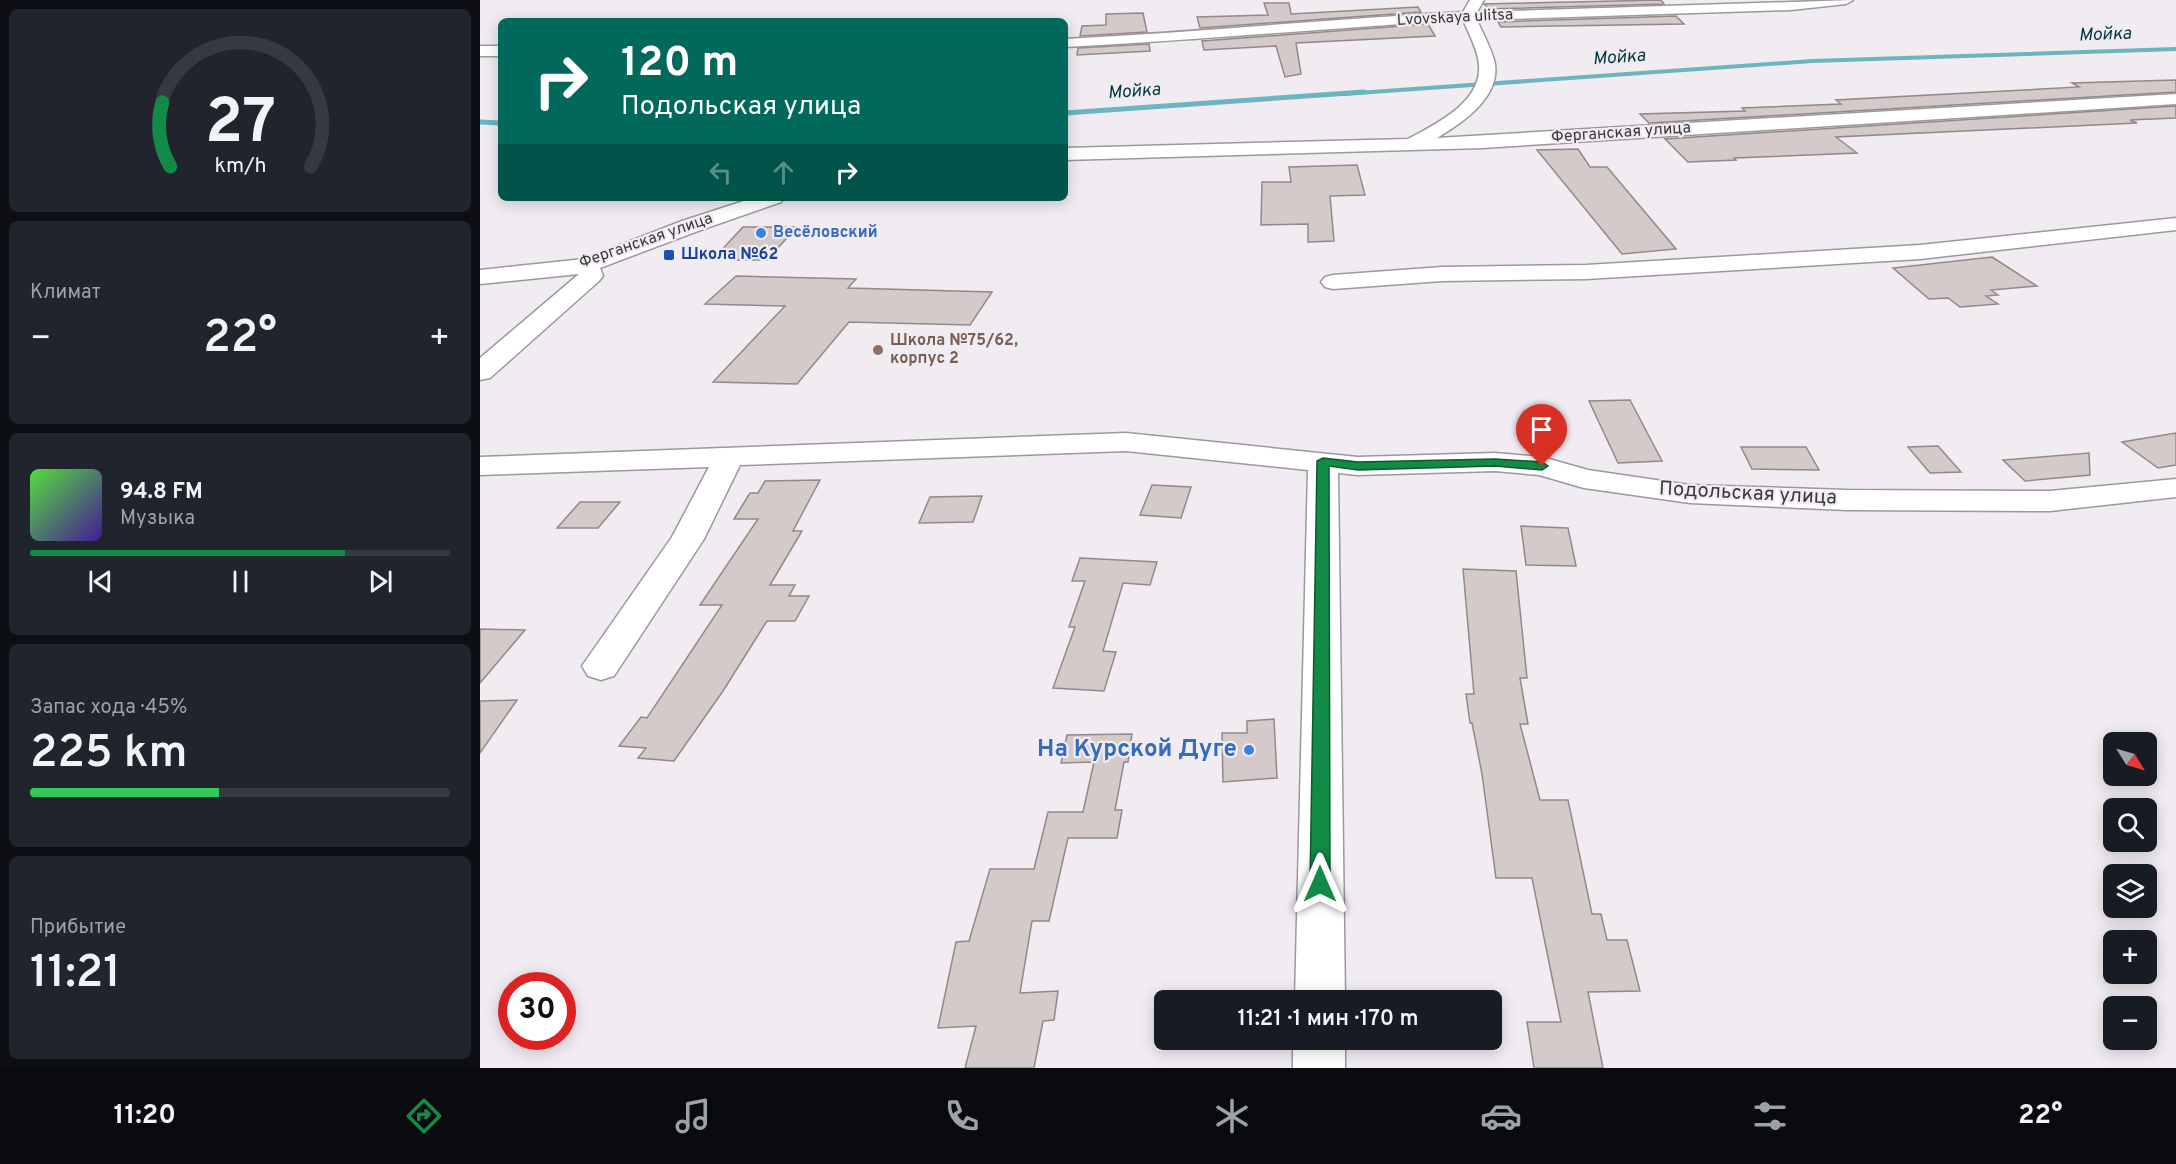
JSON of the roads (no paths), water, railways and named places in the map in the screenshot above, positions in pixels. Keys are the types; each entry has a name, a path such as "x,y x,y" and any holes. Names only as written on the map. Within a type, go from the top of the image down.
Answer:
{"street":[{"path":"1412,144 1442,128 1458,116 1485,86 1487,64 1468,16 1477,0"},
{"name":"Lvovskaya ulitsa","path":"1068,43 1468,16 1791,6 1846,0"},
{"path":"480,51 498,51"},
{"name":"Ферганская улица","path":"1068,154 1482,142 2176,99"},
{"name":"Ферганская улица","path":"480,278 588,265 690,226 765,201"},
{"path":"1333,282 1442,274 1598,271 1920,252 2176,224"},
{"path":"480,372 591,276 588,265"},
{"name":"Подольская улица","path":"480,466 1125,442 1358,466 1495,462 1542,466 1584,479 1690,494 1836,499 2050,501 2176,488"},
{"path":"601,666 687,539 729,457"},
{"path":"1320,990 1323,461"},
{"path":"1319,1068 1320,1050"}],"waterway":[{"name":"Мойка","path":"1343,94 1812,61 2176,49"},
{"name":"Мойка","path":"1068,113 1364,92"},
{"name":"Мойка","path":"480,122 498,123"}],"place":[{"name":"Весёловский","path":"761,233"},
{"name":"Школа №62","path":"669,255"},
{"name":"Школа №75/62, корпус 2","path":"878,350"},
{"name":"На Курской Дуге","path":"1249,750"}]}
